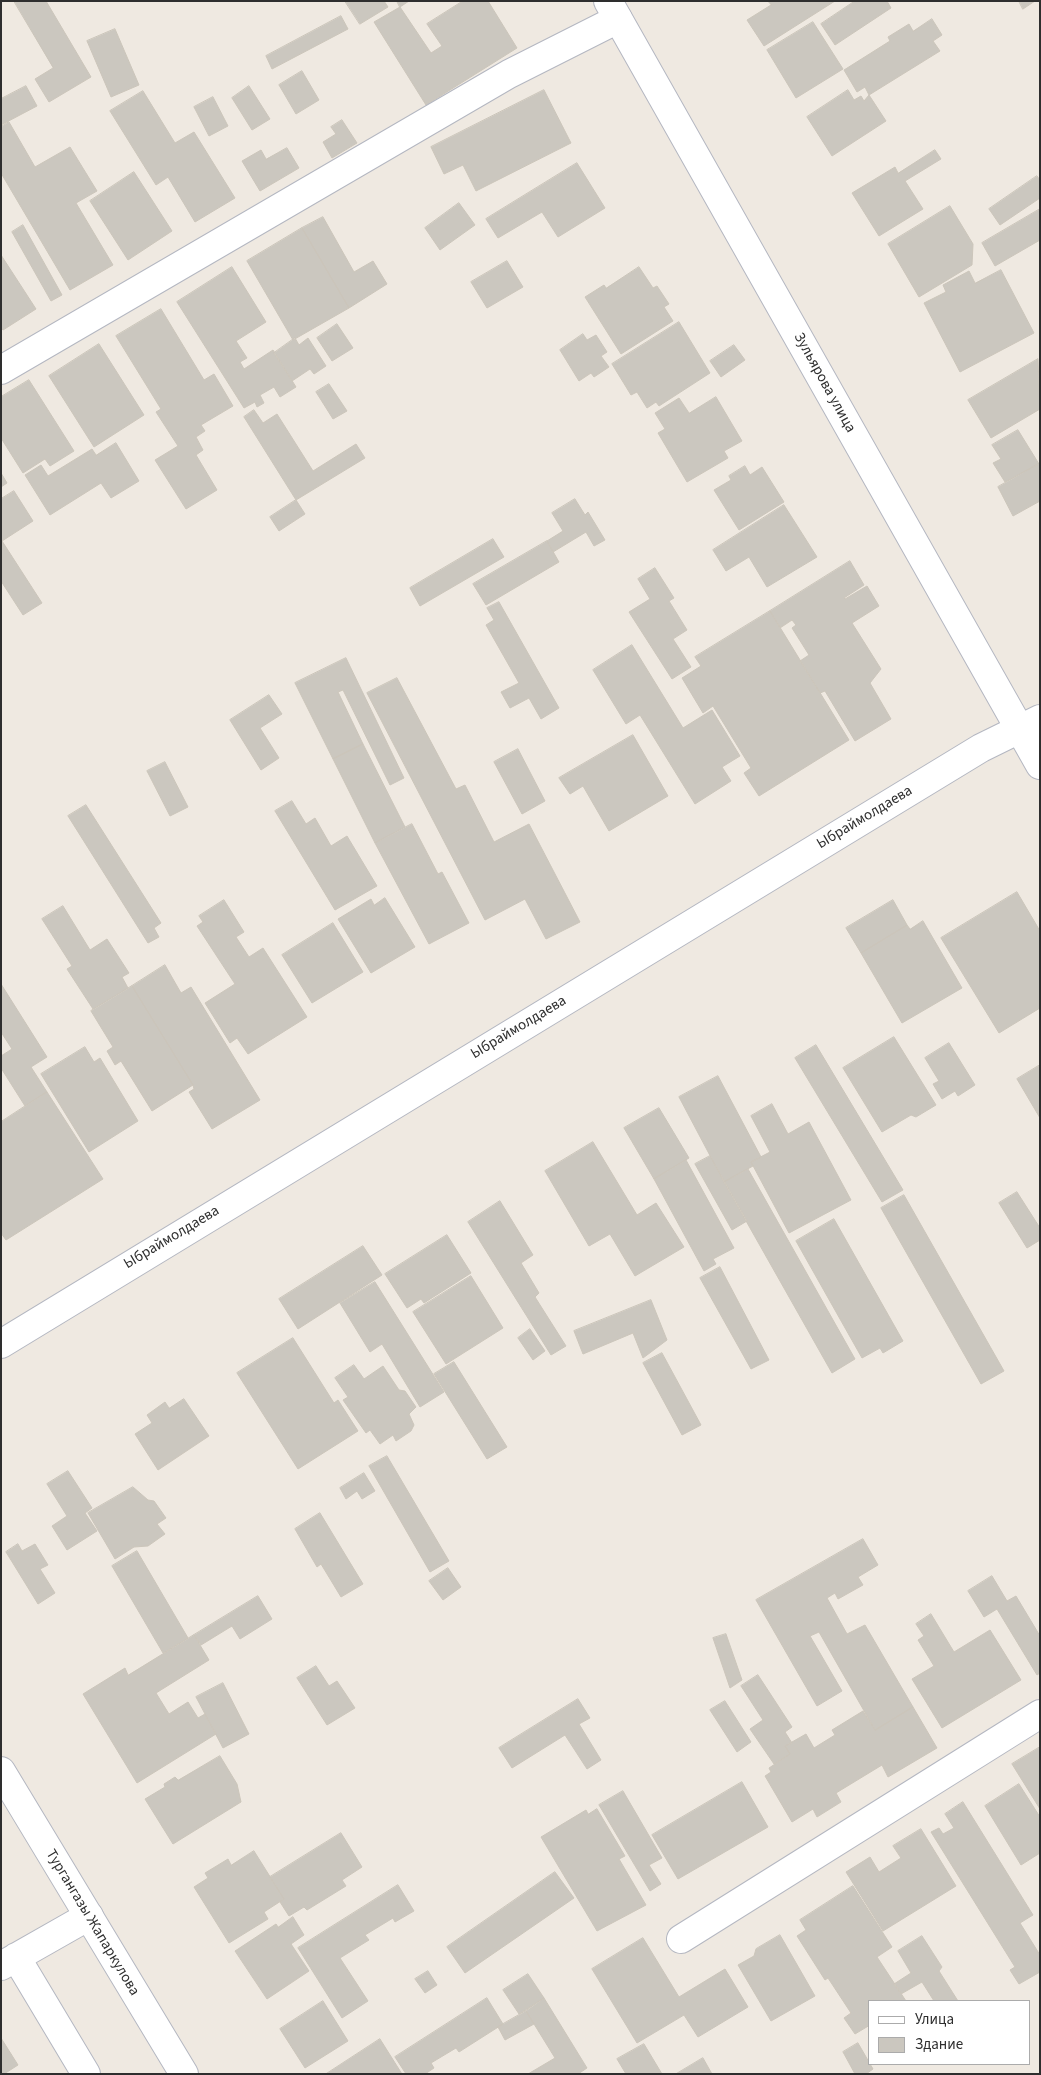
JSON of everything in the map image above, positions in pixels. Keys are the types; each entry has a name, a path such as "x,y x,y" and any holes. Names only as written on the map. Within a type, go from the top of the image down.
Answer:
{"street":[{"path":"1,370 509,74 613,10"},
{"name":"Зульярова улица","path":"613,10 1030,725 1040,764"},
{"name":"Ыбраймолдаева","path":"1,1344 980,748 1030,725"},
{"path":"681,1939 1040,1714"},
{"name":"Тургангазы Жапаркулова","path":"1,1771 184,2074"},
{"path":"86,2074 9,1962 89,1916"}],"building":[{"path":"14,1 46,1 91,77 49,102 35,79 53,68"},
{"path":"345,1 384,1 388,7 360,24"},
{"path":"397,1 409,1 400,7"},
{"path":"463,1 488,1 517,48 426,105 374,22 400,7 431,53 442,46 427,24"},
{"path":"768,1 835,1 764,46 747,20 771,5"},
{"path":"855,1 887,1 891,8 835,45 821,24"},
{"path":"1019,1 1035,1 1023,9"},
{"path":"341,16 348,29 272,69 266,56"},
{"path":"932,19 942,35 933,41 940,51 869,95 865,87 857,92 844,70 890,41 888,37 909,24 913,31"},
{"path":"813,22 843,69 796,98 767,50"},
{"path":"115,29 139,85 111,97 87,41"},
{"path":"302,71 319,100 296,114 279,85"},
{"path":"26,86 37,106 1,125 1,99"},
{"path":"249,86 270,119 252,130 232,98"},
{"path":"544,90 571,143 476,191 463,165 444,174 431,147"},
{"path":"848,90 854,100 861,96 864,101 869,95 886,121 832,156 807,117"},
{"path":"143,91 175,143 194,132 235,198 195,222 168,177 156,185 110,111"},
{"path":"213,97 228,126 209,136 194,107"},
{"path":"342,120 357,143 332,158 323,142 336,134 331,127"},
{"path":"9,122 35,167 70,147 97,191 76,203 113,265 70,290 1,173 1,127"},
{"path":"287,148 299,168 260,191 242,161 261,150 266,159"},
{"path":"935,150 941,159 905,181 923,209 879,236 852,193 895,167 898,173"},
{"path":"577,163 605,208 558,237 542,212 498,238 486,219"},
{"path":"134,172 172,231 128,260 90,201"},
{"path":"1037,176 1040,180 1040,198 1000,225 989,209"},
{"path":"459,203 475,225 440,250 425,228"},
{"path":"950,206 973,244 972,265 919,297 888,244"},
{"path":"1040,209 1040,240 995,266 982,243"},
{"path":"323,217 354,272 373,261 387,284 349,308 302,228"},
{"path":"23,225 62,295 51,301 12,232"},
{"path":"302,228 349,308 293,340 247,261"},
{"path":"1,255 36,309 3,330 1,328"},
{"path":"507,261 523,287 487,308 471,282"},
{"path":"232,267 266,322 236,341 247,358 240,362 244,369 273,350 296,387 280,397 274,387 260,395 264,403 257,407 255,402 244,408 177,302"},
{"path":"639,267 653,288 657,286 669,304 664,307 673,321 621,354 585,297 604,285 606,288"},
{"path":"1001,270 1034,333 960,372 924,303 946,292 943,285 969,271 975,283"},
{"path":"161,309 204,380 214,374 233,406 201,425 205,431 196,437 203,450 196,455 217,490 186,509 155,460 178,446 156,412 161,409 116,336"},
{"path":"679,322 710,373 659,406 656,402 647,408 637,392 631,395 612,364"},
{"path":"337,324 353,348 332,361 317,338"},
{"path":"583,334 587,340 596,335 607,352 601,356 609,367 594,377 591,373 579,381 560,350"},
{"path":"295,338 299,345 308,338 326,366 314,374 310,369 292,381 274,353"},
{"path":"99,344 144,415 94,447 49,376"},
{"path":"734,345 745,360 721,377 710,361"},
{"path":"1038,359 1040,409 991,438 968,400"},
{"path":"29,380 74,451 50,466 45,459 23,473 1,438 1,397"},
{"path":"329,384 347,411 333,419 316,392"},
{"path":"716,397 742,441 724,451 728,458 687,482 658,433 665,429 655,413 679,398 689,413"},
{"path":"254,410 263,423 277,414 313,471 356,444 365,458 296,500 244,417"},
{"path":"1018,430 1039,464 1005,482 993,463 1001,459 992,445"},
{"path":"116,443 139,481 111,498 101,483 50,515 25,475 41,465 48,476 92,449 96,455"},
{"path":"1040,463 1040,501 1013,516 998,487"},
{"path":"745,466 750,475 762,467 784,502 739,530 714,490 731,480 729,476"},
{"path":"1,473 7,483 1,487"},
{"path":"14,491 33,521 2,541 42,603 23,615 1,581 1,499"},
{"path":"575,499 585,515 588,512 605,540 594,546 586,532 553,552 547,541 563,531 552,513"},
{"path":"296,500 305,514 279,531 270,517"},
{"path":"784,505 817,557 767,587 749,557 726,571 713,550"},
{"path":"493,539 504,557 420,606 410,588"},
{"path":"547,541 559,562 486,605 473,584"},
{"path":"850,561 864,585 844,598 867,586 879,606 852,623 881,669 870,683 891,719 855,741 825,691 820,693 800,661 809,655 792,628 796,625 792,620 780,628 770,611"},
{"path":"655,568 674,598 669,601 687,630 673,639 691,667 672,679 629,612 650,599 638,579"},
{"path":"499,602 559,708 541,719 529,698 510,708 501,692 519,683 486,625 494,620 487,608"},
{"path":"770,611 849,740 759,796 744,773 751,768 713,706 703,713 682,678 701,666 695,657"},
{"path":"632,645 683,728 712,710 740,756 722,767 731,781 695,804 640,715 626,724 593,670"},
{"path":"346,658 404,778 390,785 343,690 338,692 363,744 333,759 295,683"},
{"path":"397,678 456,789 465,785 494,842 529,824 580,922 546,939 525,899 485,920 367,693"},
{"path":"269,695 282,714 260,728 279,758 261,770 230,720"},
{"path":"633,735 668,796 609,831 583,786 570,794 559,778"},
{"path":"363,744 405,827 375,843 333,759"},
{"path":"518,749 545,801 522,814 494,762"},
{"path":"165,762 188,807 170,816 147,771"},
{"path":"292,801 306,824 315,818 331,846 347,836 377,886 335,910 275,811"},
{"path":"86,805 161,923 154,928 159,937 148,943 68,816"},
{"path":"412,824 438,874 442,872 469,923 429,944 375,843"},
{"path":"1017,892 1040,931 1040,1008 999,1033 941,938"},
{"path":"385,898 415,947 371,973 338,919 371,899 374,905"},
{"path":"224,900 244,932 236,937 249,957 263,948 307,1017 248,1054 237,1038 230,1043 205,1003 235,984 197,926 203,922 199,916"},
{"path":"893,900 907,925 861,953 846,928"},
{"path":"63,906 90,950 107,939 129,973 122,977 128,988 93,1009 67,969 72,966 42,919"},
{"path":"923,921 962,988 902,1023 861,953 907,925 910,929"},
{"path":"333,923 363,972 312,1003 282,955"},
{"path":"165,965 181,993 191,987 260,1100 212,1129 189,1092 194,1089 193,1085 132,986"},
{"path":"1,984 47,1057 31,1067 47,1092 25,1106 1,1068 1,1056 12,1049 1,1032"},
{"path":"132,986 193,1085 152,1111 121,1061 115,1065 107,1051 113,1047 91,1011"},
{"path":"894,1037 936,1105 916,1117 911,1115 882,1132 843,1068"},
{"path":"949,1043 975,1085 958,1096 955,1091 942,1099 933,1084 939,1081 925,1058"},
{"path":"816,1045 903,1190 882,1202 795,1058"},
{"path":"85,1047 94,1062 100,1058 138,1121 89,1152 41,1074"},
{"path":"1040,1065 1040,1118 1017,1079"},
{"path":"718,1076 761,1157 751,1162 753,1166 724,1182 679,1097"},
{"path":"47,1092 103,1179 6,1240 1,1233 1,1122"},
{"path":"772,1104 788,1134 809,1122 851,1200 789,1233 751,1162 770,1152 751,1116"},
{"path":"659,1108 689,1158 654,1179 624,1128"},
{"path":"593,1142 637,1215 656,1203 684,1247 635,1276 610,1234 589,1246 545,1171"},
{"path":"710,1156 747,1221 732,1230 695,1164"},
{"path":"686,1160 734,1248 713,1259 716,1264 704,1271 654,1179"},
{"path":"748,1169 855,1359 832,1373 724,1182"},
{"path":"1017,1192 1040,1228 1040,1240 1027,1248 999,1203"},
{"path":"904,1195 1004,1371 981,1384 881,1208"},
{"path":"500,1201 533,1255 521,1263 539,1293 535,1297 566,1346 551,1355 468,1222"},
{"path":"834,1219 903,1341 883,1353 880,1348 862,1358 796,1241"},
{"path":"447,1235 471,1273 424,1303 421,1299 407,1308 385,1274"},
{"path":"363,1246 382,1275 298,1329 279,1299"},
{"path":"720,1267 769,1360 751,1369 700,1278"},
{"path":"471,1276 503,1328 446,1364 413,1312"},
{"path":"375,1282 444,1392 420,1407 382,1344 370,1352 340,1303"},
{"path":"651,1300 667,1340 643,1358 633,1333 583,1354 574,1331"},
{"path":"530,1329 545,1351 533,1360 518,1338"},
{"path":"293,1338 334,1403 338,1400 358,1431 298,1469 237,1373"},
{"path":"662,1353 701,1425 682,1435 643,1363"},
{"path":"454,1362 507,1447 487,1459 434,1374"},
{"path":"354,1365 364,1379 383,1366 399,1390 405,1391 416,1407 409,1414 414,1425 411,1431 396,1441 393,1435 380,1444 370,1430 366,1433 343,1400 348,1397 335,1378"},
{"path":"184,1399 209,1436 158,1470 135,1434 152,1423 147,1415 165,1402 169,1408"},
{"path":"387,1456 449,1561 430,1572 369,1466"},
{"path":"68,1471 92,1508 85,1513 97,1531 67,1550 52,1526 67,1516 47,1484"},
{"path":"364,1473 375,1491 362,1499 357,1491 346,1499 340,1488"},
{"path":"133,1487 148,1500 154,1501 166,1518 157,1524 165,1534 148,1546 134,1547 115,1559 88,1513"},
{"path":"320,1513 363,1584 341,1597 321,1564 317,1567 295,1529"},
{"path":"863,1539 878,1565 858,1577 863,1585 838,1599 835,1593 827,1598 847,1634 865,1625 913,1707 875,1730 819,1632 810,1636 842,1691 817,1706 756,1600"},
{"path":"18,1544 22,1551 35,1544 48,1565 40,1569 55,1593 38,1604 6,1552"},
{"path":"137,1551 188,1638 163,1653 112,1566"},
{"path":"448,1568 461,1587 443,1600 429,1581"},
{"path":"992,1576 1007,1601 1016,1596 1040,1636 1040,1673 1037,1675 997,1609 984,1617 968,1591"},
{"path":"258,1596 272,1619 240,1639 232,1626 201,1645 194,1635"},
{"path":"931,1614 954,1652 990,1630 1021,1680 942,1728 912,1679 934,1666 918,1640 924,1636 916,1624"},
{"path":"726,1634 742,1680 730,1688 713,1638"},
{"path":"194,1635 209,1660 156,1693 169,1714 188,1702 198,1718 205,1714 216,1734 137,1783 83,1694 125,1668 128,1675"},
{"path":"316,1666 329,1686 337,1681 355,1708 327,1725 297,1678"},
{"path":"758,1675 792,1727 785,1732 792,1743 785,1746 790,1754 774,1764 750,1729 763,1720 741,1686"},
{"path":"223,1683 249,1734 223,1748 196,1697"},
{"path":"578,1699 590,1718 579,1724 601,1760 587,1769 565,1735 512,1768 499,1748"},
{"path":"725,1701 751,1742 737,1752 710,1710"},
{"path":"913,1707 937,1748 888,1777 882,1765 836,1793 841,1802 817,1817 813,1809 792,1822 765,1776 771,1772 769,1768 790,1754 785,1746 806,1734 814,1748 835,1735 832,1730 863,1711 875,1730"},
{"path":"1040,1747 1040,1809 1012,1764"},
{"path":"220,1756 237,1784 241,1802 173,1844 145,1799 165,1787 164,1784 175,1777 178,1780"},
{"path":"742,1782 768,1827 678,1879 652,1835"},
{"path":"1019,1784 1040,1817 1040,1853 1021,1865 985,1806"},
{"path":"623,1791 662,1858 649,1865 661,1884 650,1891 599,1805"},
{"path":"963,1802 1033,1915 1020,1923 1040,1955 1040,1972 1019,1984 1010,1970 1015,1967 931,1832 939,1828 943,1834 954,1828 945,1814"},
{"path":"597,1809 625,1856 619,1859 646,1905 597,1931 541,1837 586,1810 588,1814"},
{"path":"921,1829 956,1886 883,1931 846,1872 870,1857 879,1872 901,1858 893,1846"},
{"path":"341,1833 362,1867 342,1880 346,1886 307,1910 304,1907 289,1916 280,1902 284,1899 270,1877"},
{"path":"254,1851 284,1899 264,1912 268,1919 229,1943 194,1887 208,1878 205,1873 228,1859 231,1865"},
{"path":"555,1872 574,1898 465,1973 447,1947"},
{"path":"398,1885 414,1911 395,1922 393,1918 365,1935 369,1940 340,1958 368,2001 342,2018 298,1948"},
{"path":"853,1886 892,1947 877,1957 905,2000 868,2000 868,2026 855,2034 844,2018 851,2013 828,1978 825,1980 797,1936 806,1930 800,1920"},
{"path":"293,1917 304,1935 291,1944 309,1971 267,1999 235,1951 276,1924 278,1927"},
{"path":"780,1935 815,1996 771,2021 738,1965 754,1956 756,1949"},
{"path":"922,1936 942,1967 939,1971 957,2000 933,2000 922,1982 901,1994 894,1984 911,1973 898,1951"},
{"path":"643,1938 679,1997 725,1969 748,2007 698,2037 684,2015 637,2043 592,1969"},
{"path":"428,1971 437,1985 425,1993 415,1979"},
{"path":"528,1974 544,1998 519,2014 503,1990"},
{"path":"487,1998 503,2024 459,2052 456,2048 431,2063 434,2068 425,2074 406,2074 395,2057"},
{"path":"544,1998 587,2068 578,2074 528,2074 555,2058 526,2011"},
{"path":"323,2001 348,2041 305,2068 280,2029"},
{"path":"526,2011 534,2024 505,2040 498,2027"},
{"path":"1,2038 18,2065 4,2074 1,2074"},
{"path":"380,2039 402,2074 326,2074"},
{"path":"858,2043 868,2060 868,2065 871,2065 873,2069 866,2074 855,2074 843,2052"},
{"path":"644,2044 662,2074 626,2074 617,2059"},
{"path":"703,2058 712,2074 676,2074"}]}
